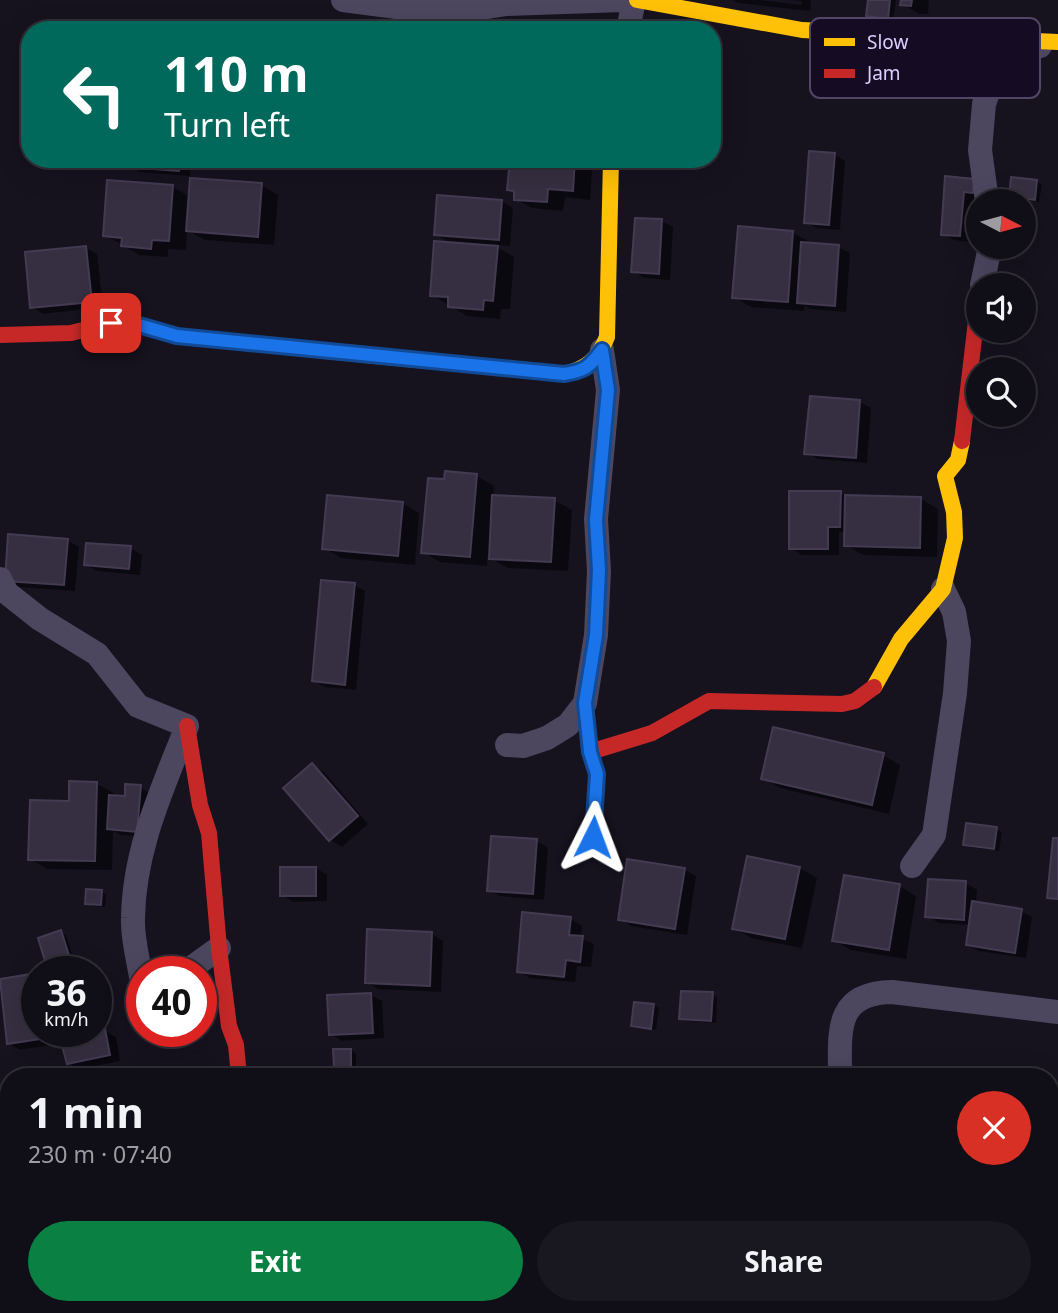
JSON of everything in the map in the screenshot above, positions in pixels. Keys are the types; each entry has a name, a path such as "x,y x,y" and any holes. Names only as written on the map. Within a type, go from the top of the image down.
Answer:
{"street":[{"path":"343,0 412,9 461,11 507,4 623,0"},
{"path":"630,21 636,0 810,30"},
{"path":"1040,42 1058,43"},
{"path":"1040,46 1058,43"},
{"path":"985,189 980,150 986,98"},
{"path":"0,335 71,333 111,323 132,323 177,336 564,374 581,371 594,362 607,337 611,168"},
{"path":"590,752 652,733 709,701 842,704 855,701 876,685 901,639 943,589 955,538 954,512 945,476 958,460 963,439 974,343"},
{"path":"593,837 597,774 590,752 585,703 597,622 599,570 596,520 608,390 602,350"},
{"path":"0,579 7,593 40,619 97,654 138,706 187,726"},
{"path":"912,866 934,835 955,693 959,641 954,612 943,589"},
{"path":"507,745 523,746 547,737 568,725 585,703"},
{"path":"187,726 200,805 209,833 219,948 229,1026 236,1045 238,1068"},
{"path":"138,956 132,922 135,883 148,824 187,726"},
{"path":"208,956 219,948"},
{"path":"840,1068 842,1020 851,1006 865,997 892,992 1058,1012"}],"building":[{"path":"868,0 890,0 888,18 866,16"},
{"path":"901,0 912,0 911,6 900,5"},
{"path":"809,151 835,153 829,225 804,223"},
{"path":"140,168 179,168 179,171"},
{"path":"509,168 574,168 573,191 548,189 547,202 514,200 514,191 507,190"},
{"path":"945,176 974,179 973,189 966,189 964,192 960,236 941,235"},
{"path":"1011,177 1037,180 1036,190 1010,189"},
{"path":"190,178 262,183 258,237 186,231"},
{"path":"107,180 173,185 169,241 152,240 151,249 121,246 122,238 103,236"},
{"path":"437,195 502,200 499,240 434,235"},
{"path":"635,218 662,219 659,274 631,272"},
{"path":"738,226 793,231 788,302 732,298"},
{"path":"434,241 498,246 493,301 484,300 483,310 448,307 448,297 430,296"},
{"path":"801,242 839,245 835,306 797,303"},
{"path":"86,246 92,302 30,308 25,252"},
{"path":"810,396 860,400 856,458 804,454"},
{"path":"445,471 477,474 470,557 421,553 428,478 444,479"},
{"path":"789,491 841,491 840,527 828,527 828,549 789,549"},
{"path":"327,495 403,502 398,556 322,549"},
{"path":"492,495 555,498 551,562 489,559"},
{"path":"845,495 921,497 920,548 844,546"},
{"path":"8,534 68,539 64,585 5,581"},
{"path":"86,543 131,546 129,569 84,565"},
{"path":"321,580 355,583 345,685 312,681"},
{"path":"773,727 884,753 872,805 761,779"},
{"path":"312,763 358,816 329,841 283,788"},
{"path":"69,781 97,782 95,861 28,860 30,800 69,801"},
{"path":"125,784 141,785 137,832 107,829 109,795 125,796"},
{"path":"966,823 997,827 994,849 963,845"},
{"path":"491,836 537,839 533,894 487,891"},
{"path":"1053,838 1058,838 1058,899 1047,898"},
{"path":"747,856 800,867 785,939 732,929"},
{"path":"627,859 685,868 675,929 618,920"},
{"path":"280,867 316,867 316,896 280,896"},
{"path":"844,875 900,884 889,950 832,941"},
{"path":"928,879 966,881 964,920 925,917"},
{"path":"86,889 102,890 101,905 85,904"},
{"path":"972,901 1022,909 1015,953 966,945"},
{"path":"522,912 571,917 569,935 583,936 580,962 566,960 564,977 517,972"},
{"path":"367,929 432,932 430,986 365,983"},
{"path":"61,930 69,956 43,956 38,938"},
{"path":"21,976 21,1042 7,1044 0,979"},
{"path":"681,991 713,992 711,1021 679,1019"},
{"path":"371,993 373,1033 329,1035 327,995"},
{"path":"634,1002 654,1004 651,1029 631,1026"},
{"path":"62,1047 108,1047 110,1055 67,1064"},
{"path":"333,1049 351,1049 351,1068 334,1068"}],"traffic: slow":[{"path":"637,0 810,30"},
{"path":"1040,41 1058,42"},
{"path":"366,355 564,374 591,362 607,337 611,168"},
{"path":"874,687 901,639 943,589 955,538 954,512 945,476 958,460 962,441"}],"traffic: jam":[{"path":"0,335 71,333 111,323 132,323 177,336 366,355"},
{"path":"962,441 973,343"},
{"path":"593,837 597,774 590,752 652,733 709,701 842,704 855,701 874,687"},
{"path":"187,726 200,805 209,833 219,948 229,1026 236,1045 238,1068"}],"route":[{"path":"111,323 132,323 177,336 564,374 581,371 594,362 602,350 608,390 596,520 599,570 596,635 585,703 590,752 597,774 593,837"}]}
